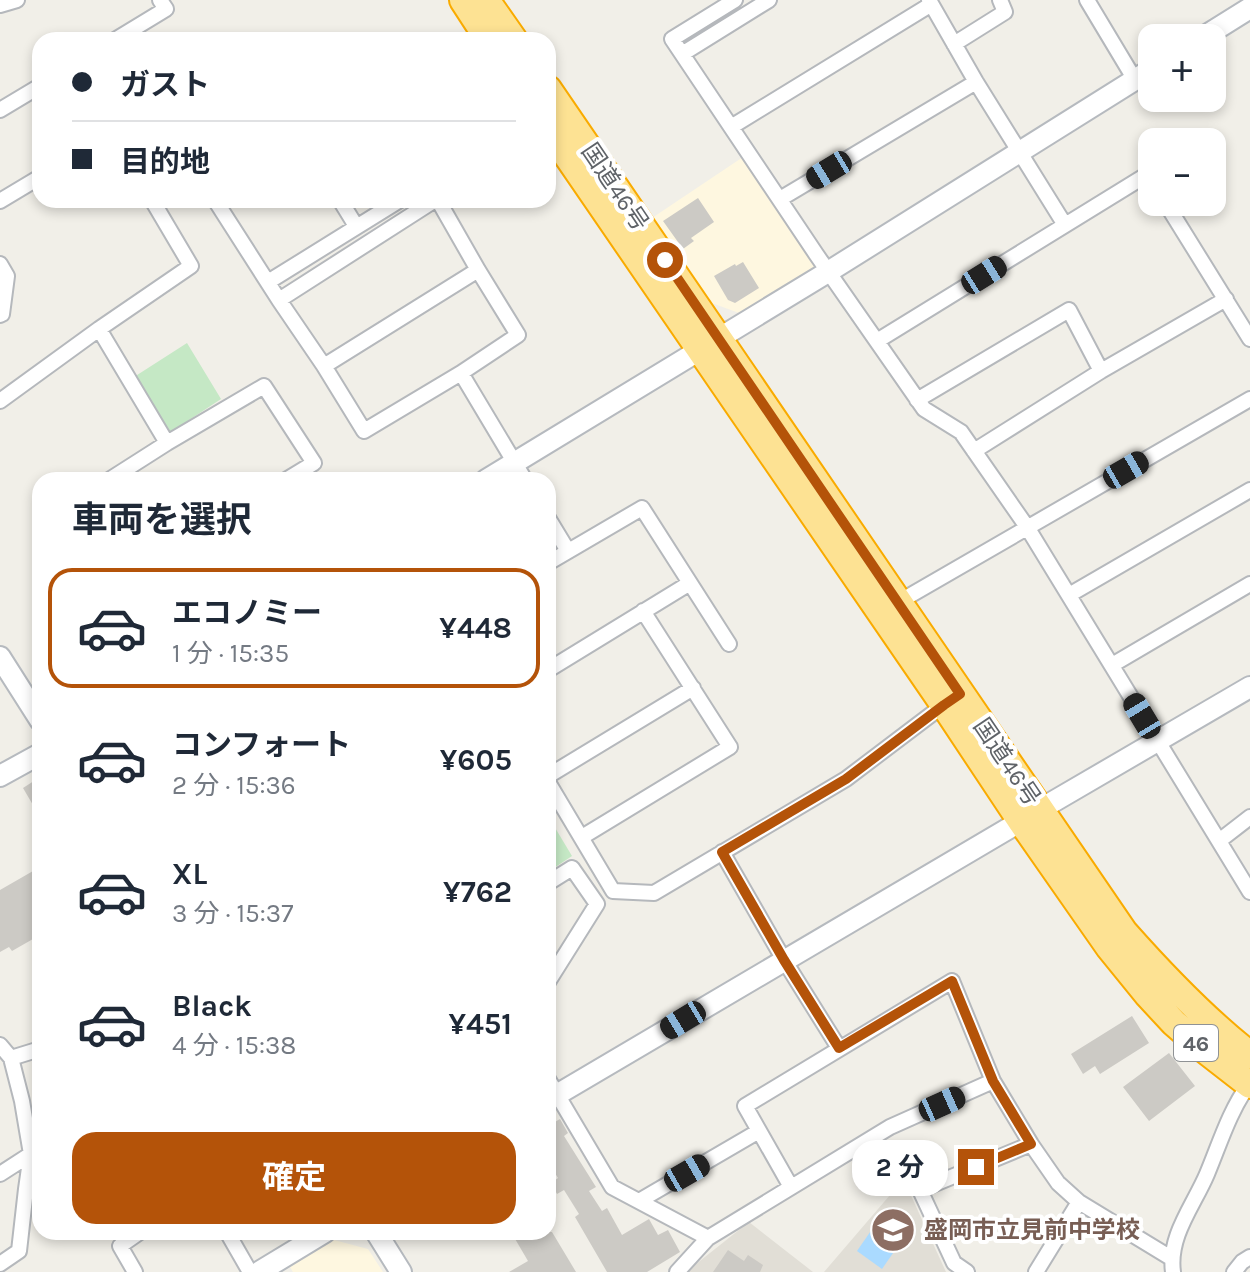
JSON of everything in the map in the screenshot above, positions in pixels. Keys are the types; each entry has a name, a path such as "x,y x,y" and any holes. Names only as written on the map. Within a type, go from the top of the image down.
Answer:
{"highway":[{"path":"463,0 484,32"},
{"path":"486,0 508,32"},
{"name":"国道46号","path":"556,102 710,345 1030,816 1109,947 1148,995 1184,1032 1249,1084"},
{"name":"国道46号","path":"556,139 897,603 952,700"},
{"name":"国道46号","path":"1030,816 1165,979 1250,1055"}],"street":[{"path":"0,5 17,0"},
{"path":"128,32 166,9 160,0"},
{"path":"735,0 672,39 917,400 924,409 961,432 1027,527 1250,892"},
{"path":"682,54 769,0"},
{"path":"954,44 1005,12 1000,0"},
{"path":"1087,0 1138,68"},
{"path":"731,127 929,2 1065,225"},
{"path":"1224,24 1246,10"},
{"path":"461,373 519,472 710,345 1138,78"},
{"path":"780,199 976,82"},
{"path":"0,110 32,91"},
{"path":"877,341 1138,180"},
{"path":"0,201 32,182"},
{"path":"0,401 191,266 157,208"},
{"path":"220,208 364,431 518,335 442,208"},
{"path":"345,208 356,226"},
{"path":"268,282 386,208"},
{"path":"279,300 424,208"},
{"path":"1174,216 1250,339"},
{"path":"0,264 7,276 0,315"},
{"path":"324,366 478,270"},
{"path":"974,451 1101,371 1226,299"},
{"path":"917,400 1069,310 1101,371"},
{"path":"99,329 167,443"},
{"path":"122,472 264,386 314,463 299,472"},
{"path":"897,603 1250,399"},
{"path":"1069,595 1250,490"},
{"path":"556,558 642,508 729,644"},
{"path":"556,531 568,551"},
{"path":"556,665 690,583"},
{"path":"1112,665 1250,584"},
{"path":"582,837 730,747 643,611"},
{"path":"0,657 32,707"},
{"path":"556,1089 784,960 1250,687"},
{"path":"556,771 693,688"},
{"path":"556,795 613,891 654,893 846,779 952,700"},
{"path":"0,776 32,758"},
{"path":"1219,841 1250,817"},
{"path":"722,852 839,1048"},
{"path":"556,878 572,868 597,904 556,969"},
{"path":"791,1187 745,1106 952,981 993,1081 1058,1183 1079,1202 1172,1265 1181,1225 1207,1175 1237,1101 1249,1084"},
{"path":"0,1045 11,1058 31,1154 19,1251 0,1264"},
{"path":"11,1058 32,1051"},
{"path":"677,1272 708,1238 890,1127 993,1081"},
{"path":"556,1100 612,1187 708,1238"},
{"path":"639,1201 759,1131"},
{"path":"967,1272 954,1263 920,1190 1031,1144"},
{"path":"0,1174 31,1154"},
{"path":"1036,1272 1079,1202"},
{"path":"129,1240 120,1246 135,1272"},
{"path":"232,1240 250,1272"},
{"path":"259,1272 312,1240"},
{"path":"381,1240 401,1272"},
{"path":"1234,1272 1250,1257"}],"shaded area":[{"path":"749,153 822,263 739,313 709,302 652,218"},
{"name":"盛岡市立見前中学校","path":"902,1181 946,1272 824,1272"},
{"path":"749,1222 813,1272 686,1272"},
{"path":"334,1240 368,1249 383,1272 293,1272 290,1267"}],"green space":[{"path":"187,343 221,399 168,434 134,377"},
{"path":"556,829 572,856 556,867"}],"water":[{"path":"886,1209 911,1227 882,1269 857,1251"}],"building":[{"path":"698,198 714,222 691,238 694,241 683,249 663,221"},
{"path":"743,262 759,288 735,303 728,300 714,276"},
{"path":"32,782 32,803 23,788"},
{"path":"32,872 32,940 12,951 9,947 0,952 0,890"},
{"path":"1132,1016 1149,1043 1100,1074 1095,1066 1083,1074 1071,1054"},
{"path":"1169,1053 1195,1086 1149,1121 1123,1087"},
{"path":"560,1119 568,1133 564,1136 596,1187 589,1191 602,1211 607,1208 622,1235 649,1219 658,1235 668,1230 680,1252 647,1272 607,1272 575,1217 579,1214 564,1190 556,1192 556,1121"},
{"path":"556,1239 576,1272 509,1272 528,1261 516,1240"},
{"path":"728,1250 744,1261 748,1255 763,1265 760,1272 713,1272"}],"place":[{"name":"盛岡市立見前中学校","path":"893,1230"}],"route":[{"path":"665,260 960,694 846,779 722,852 839,1048 952,981 993,1081 1031,1144 976,1167"}]}
